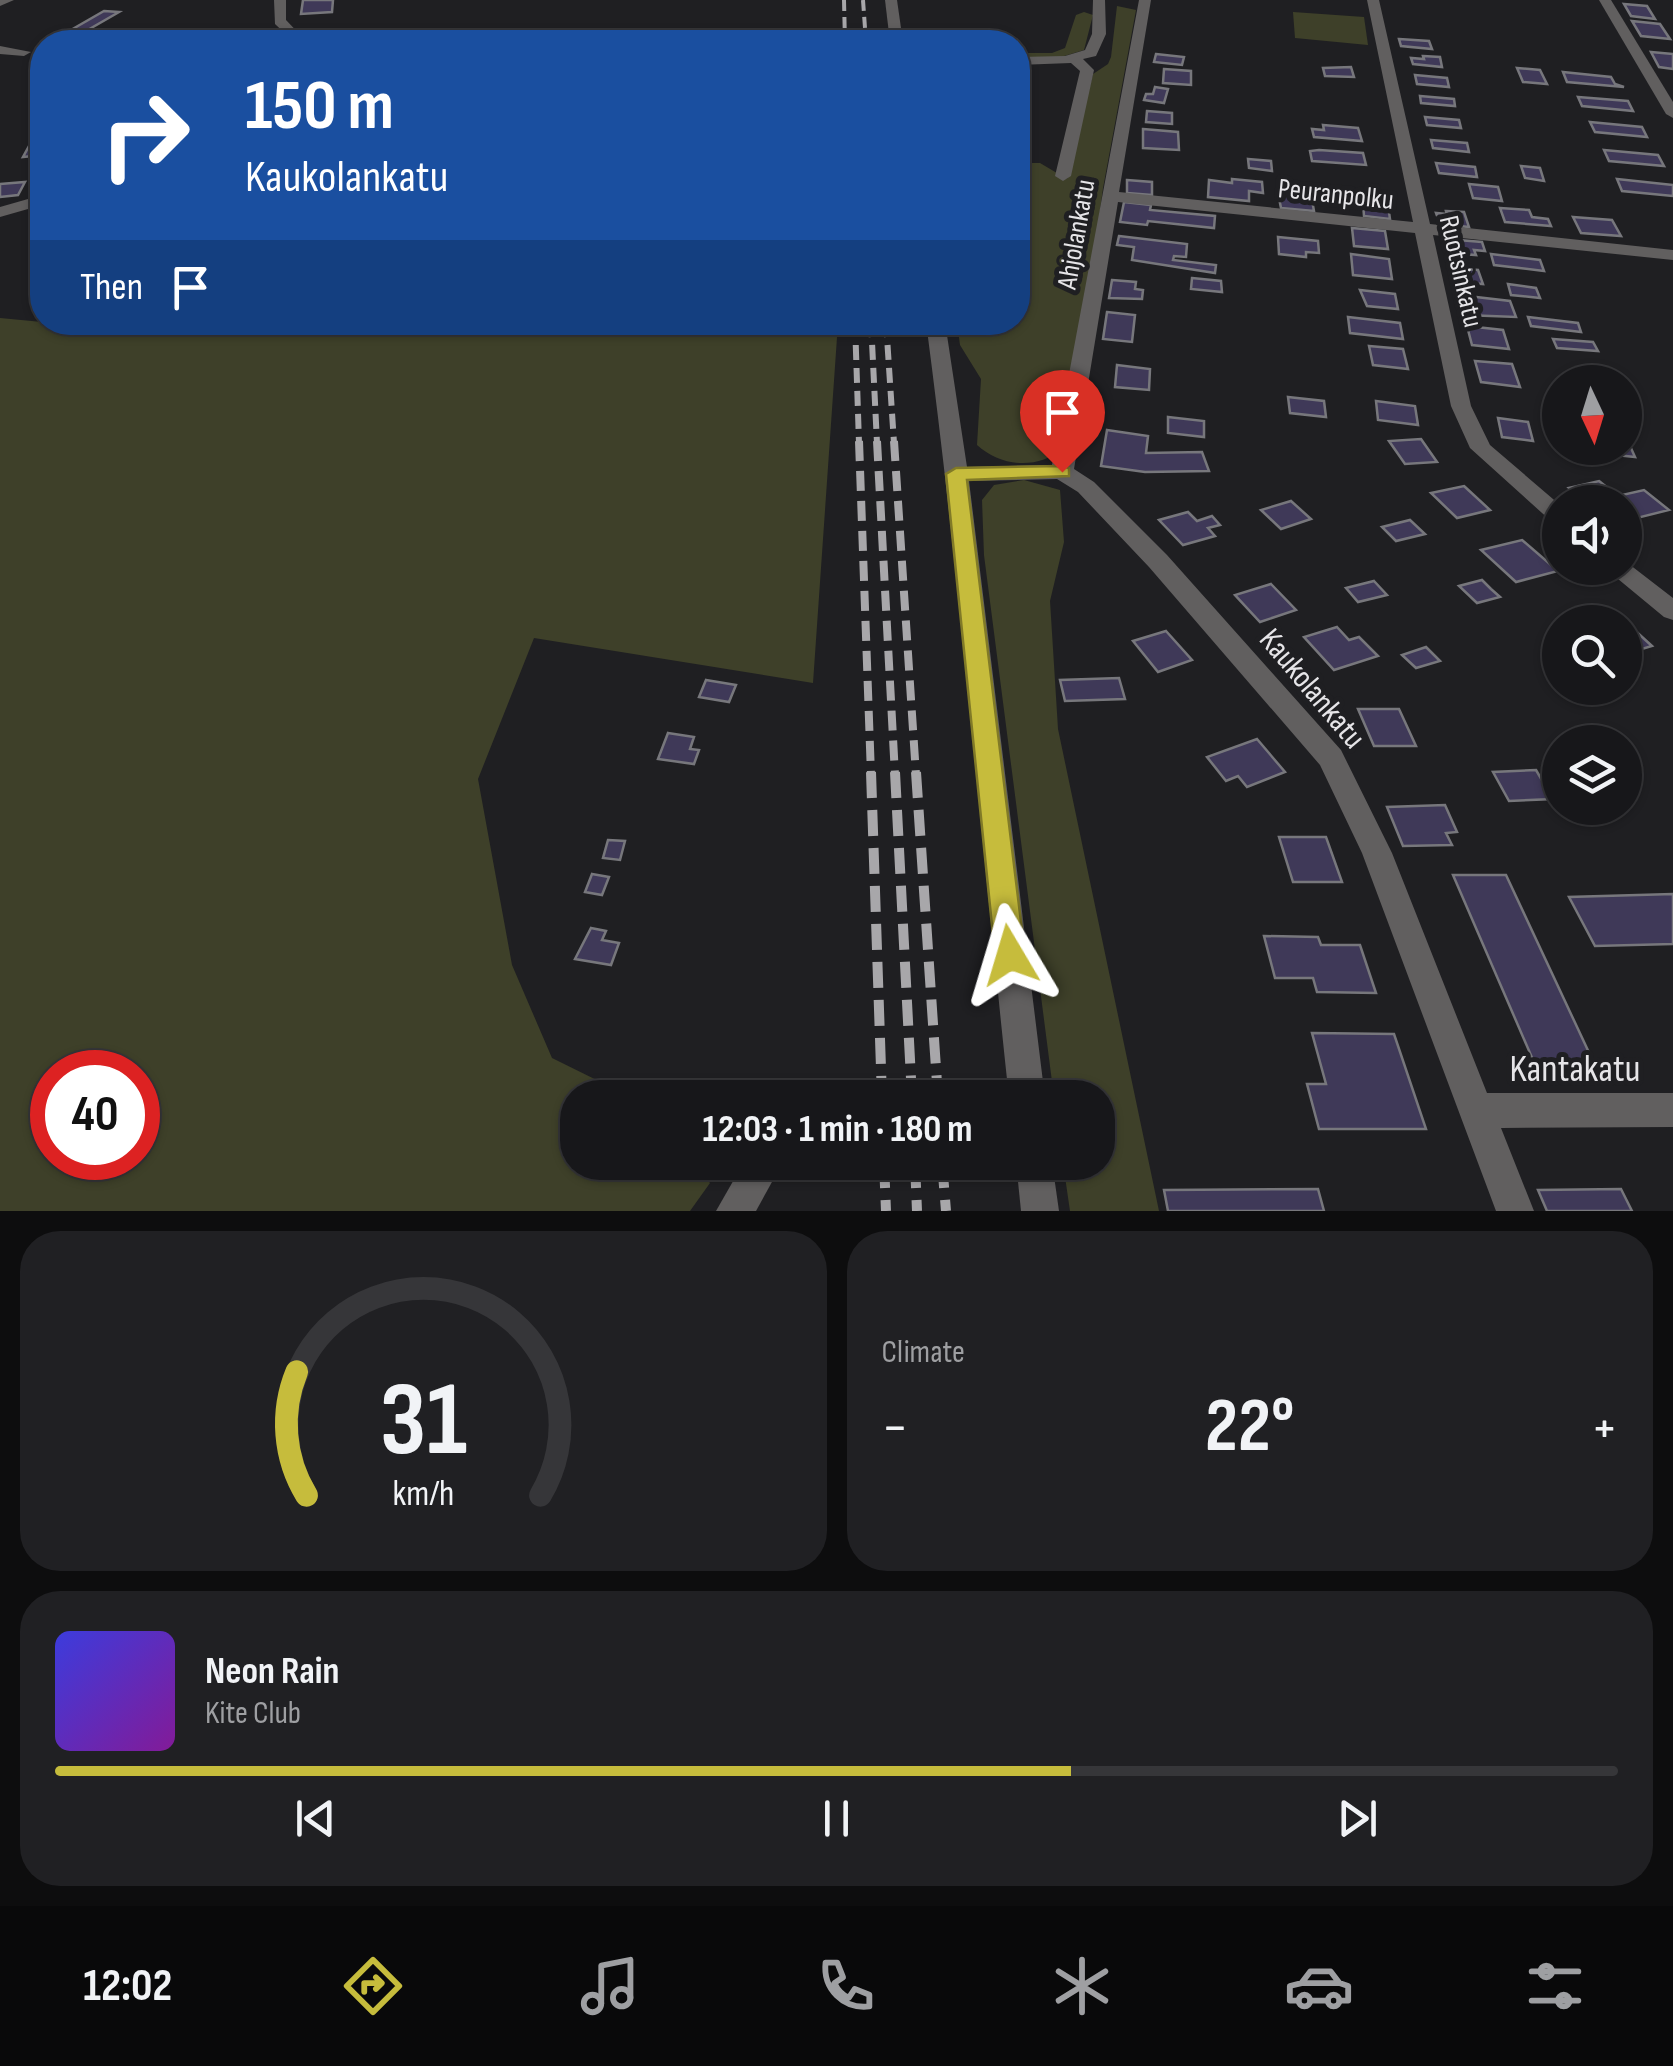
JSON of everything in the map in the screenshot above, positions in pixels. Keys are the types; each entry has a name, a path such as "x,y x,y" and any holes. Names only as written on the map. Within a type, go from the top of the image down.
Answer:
{"street":[{"path":"0,2 8,0"},
{"path":"280,0 280,21 289,30"},
{"path":"891,0 895,30"},
{"name":"Ruotsinkatu","path":"1373,0 1461,406 1471,432 1501,468 1542,502"},
{"path":"1605,0 1673,114"},
{"path":"1030,61 1076,59 1091,53 1096,46 1104,2"},
{"name":"Ahjolankatu","path":"1062,472 1112,196 1139,3"},
{"path":"0,50 24,52"},
{"path":"1064,176 1087,70 1076,59"},
{"name":"Peuranpolku","path":"1112,196 1673,255"},
{"path":"0,212 30,203"},
{"path":"937,335 1025,1080"},
{"path":"956,474 1062,472"},
{"name":"Kaukolankatu","path":"1062,472 1108,506 1331,758 1377,853 1515,1211"},
{"path":"1642,585 1673,611"},
{"name":"Kantakatu","path":"1477,1111 1673,1110"},
{"path":"735,1211 754,1180"},
{"path":"1036,1180 1040,1211"}],"green space":[{"path":"1117,6 1136,10 1103,188 1076,388 1063,448 1031,463 1008,461 977,445 981,379 960,345 959,335 1030,335 1030,163 1040,163 1067,179 1093,74 1108,64"},
{"path":"1293,12 1364,17 1368,45 1295,38"},
{"path":"1076,15 1093,15 1084,50 1061,57 1030,57 1030,53 1052,53 1065,48"},
{"path":"0,318 30,321 30,335 837,335 813,683 534,638 478,779 512,965 552,1058 597,1080 560,1080 560,1180 710,1183 690,1211 0,1211"},
{"path":"1024,480 1060,490 1064,542 1050,601 1058,729 1159,1211 1070,1211 1065,1180 1115,1180 1115,1080 1052,1080 984,555 982,500 994,485"}],"building":[{"path":"303,0 333,0 332,12 301,14"},
{"path":"1624,4 1647,6 1655,19 1631,16"},
{"path":"104,11 119,12 88,30 71,30"},
{"path":"1632,21 1660,24 1670,39 1641,36"},
{"path":"1399,39 1429,41 1432,49 1401,46"},
{"path":"1651,52 1673,54 1673,69 1659,67"},
{"path":"1156,54 1184,57 1182,65 1154,62"},
{"path":"1423,56 1440,57 1442,67 1413,64 1411,58 1424,59"},
{"path":"1351,67 1354,77 1325,76 1323,68"},
{"path":"1517,68 1540,70 1547,84 1523,82"},
{"path":"1164,69 1191,71 1191,85 1163,83"},
{"path":"1563,72 1611,77 1615,84 1624,87 1567,82"},
{"path":"1415,75 1447,78 1449,87 1417,84"},
{"path":"1155,87 1168,89 1164,103 1144,100"},
{"path":"1420,96 1454,99 1455,106 1421,103"},
{"path":"1578,97 1628,101 1633,111 1582,106"},
{"path":"1147,111 1172,113 1172,124 1146,122"},
{"path":"1425,117 1459,120 1461,128 1427,125"},
{"path":"1590,122 1642,127 1647,137 1595,132"},
{"path":"1323,125 1358,128 1362,141 1314,137 1312,129 1324,130"},
{"path":"1143,129 1178,132 1179,150 1143,148"},
{"path":"1431,140 1467,143 1469,152 1433,148"},
{"path":"1604,150 1658,155 1664,166 1609,161"},
{"path":"1310,151 1363,153 1366,165 1312,161"},
{"path":"1248,159 1271,161 1272,171 1249,168"},
{"path":"1436,163 1475,167 1477,177 1439,173"},
{"path":"1521,166 1540,168 1544,181 1525,178"},
{"path":"1232,179 1262,182 1263,193 1249,191 1249,201 1208,197 1209,180 1232,183"},
{"path":"1617,179 1673,185 1673,196 1622,191"},
{"path":"1127,180 1152,182 1152,195 1127,193"},
{"path":"25,182 18,195 0,197 0,184"},
{"path":"1469,184 1498,187 1502,201 1473,198"},
{"path":"1278,193 1312,200 1314,211 1281,208"},
{"path":"1124,202 1151,205 1150,210 1215,216 1214,228 1120,222"},
{"path":"1363,203 1388,205 1390,219 1364,216"},
{"path":"1500,208 1529,210 1532,217 1548,219 1551,226 1505,222"},
{"path":"1446,211 1464,212 1469,227 1440,224 1436,213 1447,214"},
{"path":"1573,217 1612,220 1621,236 1581,233"},
{"path":"1352,228 1385,231 1388,249 1354,246"},
{"path":"1119,236 1187,244 1186,257 1174,256 1173,260 1216,265 1215,273 1132,260 1134,247 1117,245"},
{"path":"1278,237 1318,241 1319,253 1306,252 1306,257 1279,254"},
{"path":"1446,239 1482,242 1485,251 1474,250 1476,255 1450,253"},
{"path":"1351,254 1389,259 1392,279 1353,275"},
{"path":"1491,254 1540,260 1544,271 1494,265"},
{"path":"1454,268 1478,270 1483,284 1458,282"},
{"path":"1192,278 1221,281 1222,292 1191,289"},
{"path":"1112,280 1136,282 1135,289 1143,290 1142,299 1109,298"},
{"path":"1508,284 1536,288 1540,298 1511,295"},
{"path":"1360,290 1395,294 1398,309 1367,306"},
{"path":"1459,295 1510,301 1516,317 1464,315"},
{"path":"1107,312 1135,315 1132,342 1103,339"},
{"path":"1348,317 1400,323 1403,339 1350,333"},
{"path":"1528,317 1578,323 1581,332 1531,326"},
{"path":"1467,326 1503,330 1509,349 1472,345"},
{"path":"1553,339 1593,342 1598,351 1557,348"},
{"path":"1369,346 1403,349 1408,369 1373,365"},
{"path":"1475,361 1512,364 1520,387 1481,382"},
{"path":"1117,365 1150,369 1149,390 1115,387"},
{"path":"1288,397 1324,401 1326,417 1290,413"},
{"path":"1376,401 1415,406 1418,425 1378,420"},
{"path":"1168,417 1204,421 1204,437 1168,433"},
{"path":"1498,418 1528,422 1533,441 1502,437"},
{"path":"1107,430 1148,436 1146,453 1202,452 1209,471 1145,472 1101,466"},
{"path":"1421,439 1437,462 1405,464 1389,441"},
{"path":"1464,486 1490,510 1457,518 1431,493"},
{"path":"1642,490 1644,490 1669,510 1642,517"},
{"path":"1291,501 1311,519 1281,529 1261,510"},
{"path":"1188,512 1197,521 1212,516 1220,525 1208,528 1215,536 1183,545 1159,520"},
{"path":"1410,520 1425,534 1396,541 1382,527"},
{"path":"1522,540 1542,557 1542,575 1516,582 1481,550"},
{"path":"1482,580 1500,597 1477,603 1459,586"},
{"path":"1374,581 1387,595 1358,602 1346,588"},
{"path":"1271,584 1296,610 1260,622 1235,595"},
{"path":"1337,627 1349,640 1359,637 1378,656 1334,670 1304,637"},
{"path":"1166,631 1192,660 1158,672 1133,641"},
{"path":"1426,647 1440,661 1416,668 1402,655"},
{"path":"1119,678 1125,699 1065,701 1060,680"},
{"path":"706,680 736,685 729,702 699,697"},
{"path":"1358,709 1399,709 1416,746 1374,746"},
{"path":"668,733 694,737 690,749 699,750 694,764 658,759"},
{"path":"1257,739 1285,772 1247,787 1238,776 1226,781 1207,757"},
{"path":"1536,770 1542,780 1542,800 1509,801 1493,772"},
{"path":"1445,805 1457,832 1446,833 1452,845 1403,846 1387,807"},
{"path":"1279,837 1326,837 1342,882 1293,882"},
{"path":"608,840 625,841 620,860 603,858"},
{"path":"592,874 609,877 602,895 585,892"},
{"path":"1453,875 1506,875 1592,1059 1533,1060"},
{"path":"1673,894 1673,944 1595,946 1569,897"},
{"path":"591,928 606,931 602,940 619,943 611,965 575,959"},
{"path":"1264,936 1318,937 1321,945 1360,945 1376,993 1317,992 1313,978 1275,978"},
{"path":"1312,1033 1394,1034 1426,1129 1319,1129 1307,1084 1326,1084"},
{"path":"1318,1189 1324,1211 1168,1211 1164,1190"},
{"path":"1621,1189 1632,1211 1547,1211 1538,1190"}],"railway":[{"path":"844,0 845,30"},
{"path":"863,0 865,30"},
{"path":"855,335 859,443"},
{"path":"872,335 877,443"},
{"path":"887,335 894,443"},
{"path":"859,441 871,775"},
{"path":"877,441 895,775"},
{"path":"894,441 916,775"},
{"path":"871,772 881,1080"},
{"path":"895,772 911,1080"},
{"path":"916,772 937,1080"},
{"path":"885,1180 886,1211"},
{"path":"916,1180 917,1211"},
{"path":"943,1180 946,1211"}],"route":[{"path":"1010,955 956,474 1062,472"}]}
